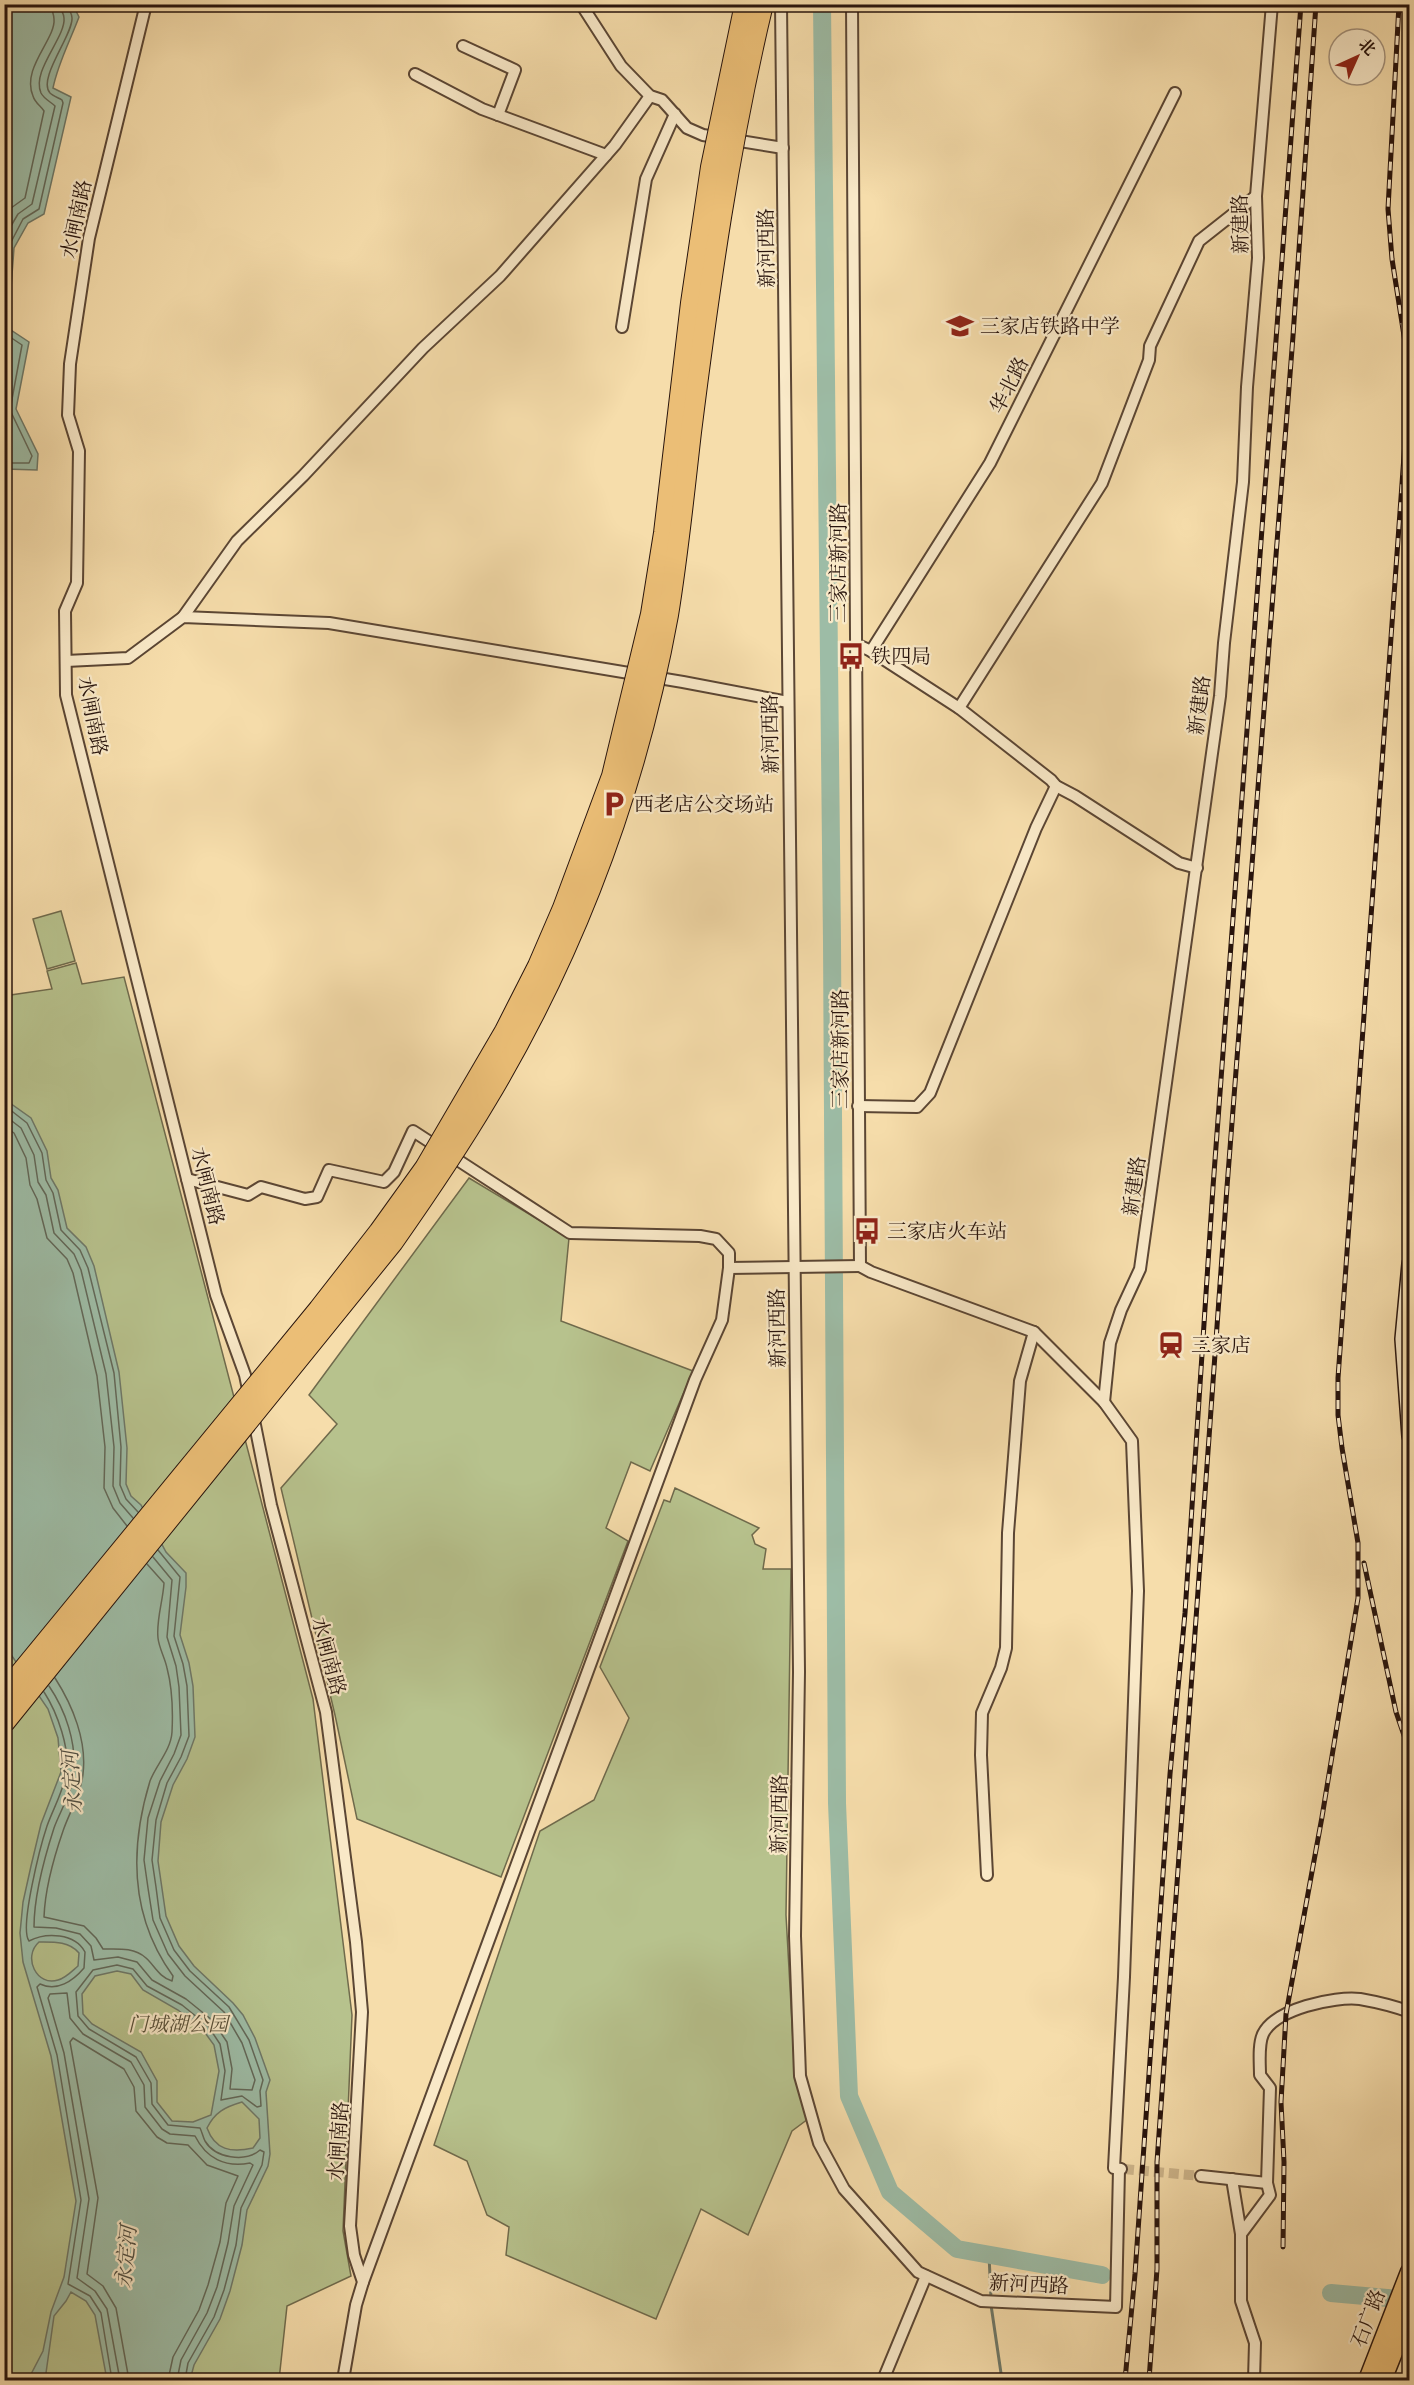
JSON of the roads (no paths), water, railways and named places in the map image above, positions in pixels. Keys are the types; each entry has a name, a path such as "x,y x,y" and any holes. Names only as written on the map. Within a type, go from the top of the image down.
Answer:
{"highway":[{"path":"4,1693 379,1232 425,1168 505,1032 538,966 563,908 612,776 651,614 664,533 674,430 711,167 745,4"},
{"path":"4,1723 393,1242 439,1176 488,1097 554,974 608,844 628,782 645,718 667,617 681,534 691,434 728,170 743,87 763,4"}],"main road":[{"path":"1410,1264 1403,1339 1410,1436"},
{"name":"石广路","path":"1368,2380 1410,2272"},
{"name":"石广路","path":"1382,2380 1410,2310"}],"street":[{"name":"水闸南路","path":"146,4 89,238 70,364 68,415 80,451 77,583 65,611 66,695 216,1296 245,1375 271,1505 326,1712 356,1942 362,2012 350,2226 354,2255 363,2282"},
{"path":"581,4 621,66 650,96 662,100 687,128 703,135 783,148"},
{"name":"新河西路","path":"781,4 799,1672 795,1936 800,2076 819,2143 844,2189 918,2272 981,2301 1116,2307 1122,2169 1114,2168 1124,1977 1138,1592 1132,1441 1104,1402"},
{"name":"三家店新河路","path":"852,4 860,1266"},
{"name":"新建路","path":"1104,1402 1110,1343 1121,1310 1140,1269 1220,696 1243,482 1247,387 1258,258 1256,196 1272,4"},
{"path":"464,46 515,70 498,114"},
{"path":"415,74 498,114 606,155"},
{"name":"华北路","path":"871,651 990,463 1175,93"},
{"path":"66,662 128,658 183,617 237,542 303,476 423,348 500,276 606,155 650,96"},
{"path":"622,327 646,179 675,114"},
{"path":"959,708 1102,483 1149,360 1150,346 1199,241 1256,196"},
{"path":"183,617 329,623 683,682 788,702"},
{"path":"856,644 871,651 959,708 1052,780 1056,786 1076,796 1179,863 1197,868"},
{"path":"858,1106 917,1107 930,1093 1031,839 1056,786"},
{"path":"187,1179 248,1195 261,1187 305,1199 317,1197 329,1170 384,1182 394,1172 413,1131 570,1233 716,1239 729,1253 722,1320 695,1380 363,2282 356,2305 343,2380"},
{"path":"729,1268 860,1266 1034,1332 1104,1402"},
{"path":"987,1875 981,1755 982,1713 1001,1668 1006,1648 1008,1533 1020,1380 1034,1332"},
{"path":"1241,2234 1270,2195 1267,2183 1270,2088 1260,2075 1262,2036 1272,2020 1302,2008 1330,2001 1358,1999 1410,2012"},
{"path":"1201,2176 1267,2183"},
{"path":"1232,2179 1241,2234 1241,2301 1255,2343 1254,2380"},
{"path":"883,2380 927,2276"}],"water":[{"path":"5,4 73,5 79,17 53,88 71,97 44,214 28,223 14,248 8,328 29,342 16,409 38,454 37,470 5,469"},
{"name":"永定河","path":"4,1091 10,1103 31,1118 47,1151 51,1178 58,1190 67,1228 86,1247 94,1266 119,1372 127,1448 126,1484 131,1496 141,1505 166,1552 186,1573 180,1635 189,1663 193,1686 195,1737 187,1759 173,1785 161,1822 158,1861 166,1916 179,1946 194,1966 243,2015 255,2038 270,2080 266,2092 270,2154 268,2166 247,2210 242,2245 220,2319 194,2365 190,2380 107,2380 95,2315 86,2301 71,2292 54,2316 45,2380 28,2380 43,2351 51,2312 64,2277 76,2201 51,2056 23,1962 20,1933 23,1902 41,1824 61,1772 58,1738 48,1709 5,1649","holes":["39,1942 60,1943 75,1949 79,1953 78,1966 61,1979 50,1981 44,1979 38,1975 32,1962 34,1948","117,1971 131,1974 143,1990 178,2010 203,2030 214,2045 219,2071 211,2115 193,2122 172,2121 157,2102 157,2081 141,2052 92,2024 83,2014 82,1994 95,1976","242,2102 259,2119 260,2138 253,2148 231,2150 214,2141 207,2128 217,2114"]}],"waterway":[{"path":"822,4 832,941 837,1803 849,2096 890,2192 957,2249 1102,2275"},
{"path":"989,2255 991,2298"},
{"path":"1331,2293 1410,2300"},
{"path":"991,2305 1002,2380"}],"tunnel":[{"path":"1124,2169 1201,2176"}],"railway":[{"path":"1125,2380 1135,2274 1170,1774 1185,1613 1213,1187 1301,4"},
{"path":"1149,2380 1157,2269 1157,2162 1227,1187 1293,336 1316,4"},
{"path":"1283,2247 1284,2162 1281,2102 1286,2014 1322,1817 1358,1598 1358,1543 1342,1448 1338,1415 1338,1378 1406,428 1405,342 1392,259 1388,209 1399,4"},
{"path":"1407,308 1406,261 1410,219"},
{"path":"1364,1563 1396,1712 1410,1753"}],"place":[{"name":"三家店铁路中学","path":"960,326"},
{"name":"铁四局","path":"851,656"},
{"name":"西老店公交场站","path":"614,804"},
{"name":"三家店火车站","path":"867,1231"},
{"name":"三家店","path":"1171,1345"}],"park label":[{"name":"门城湖公园","path":"178,2024"}]}
